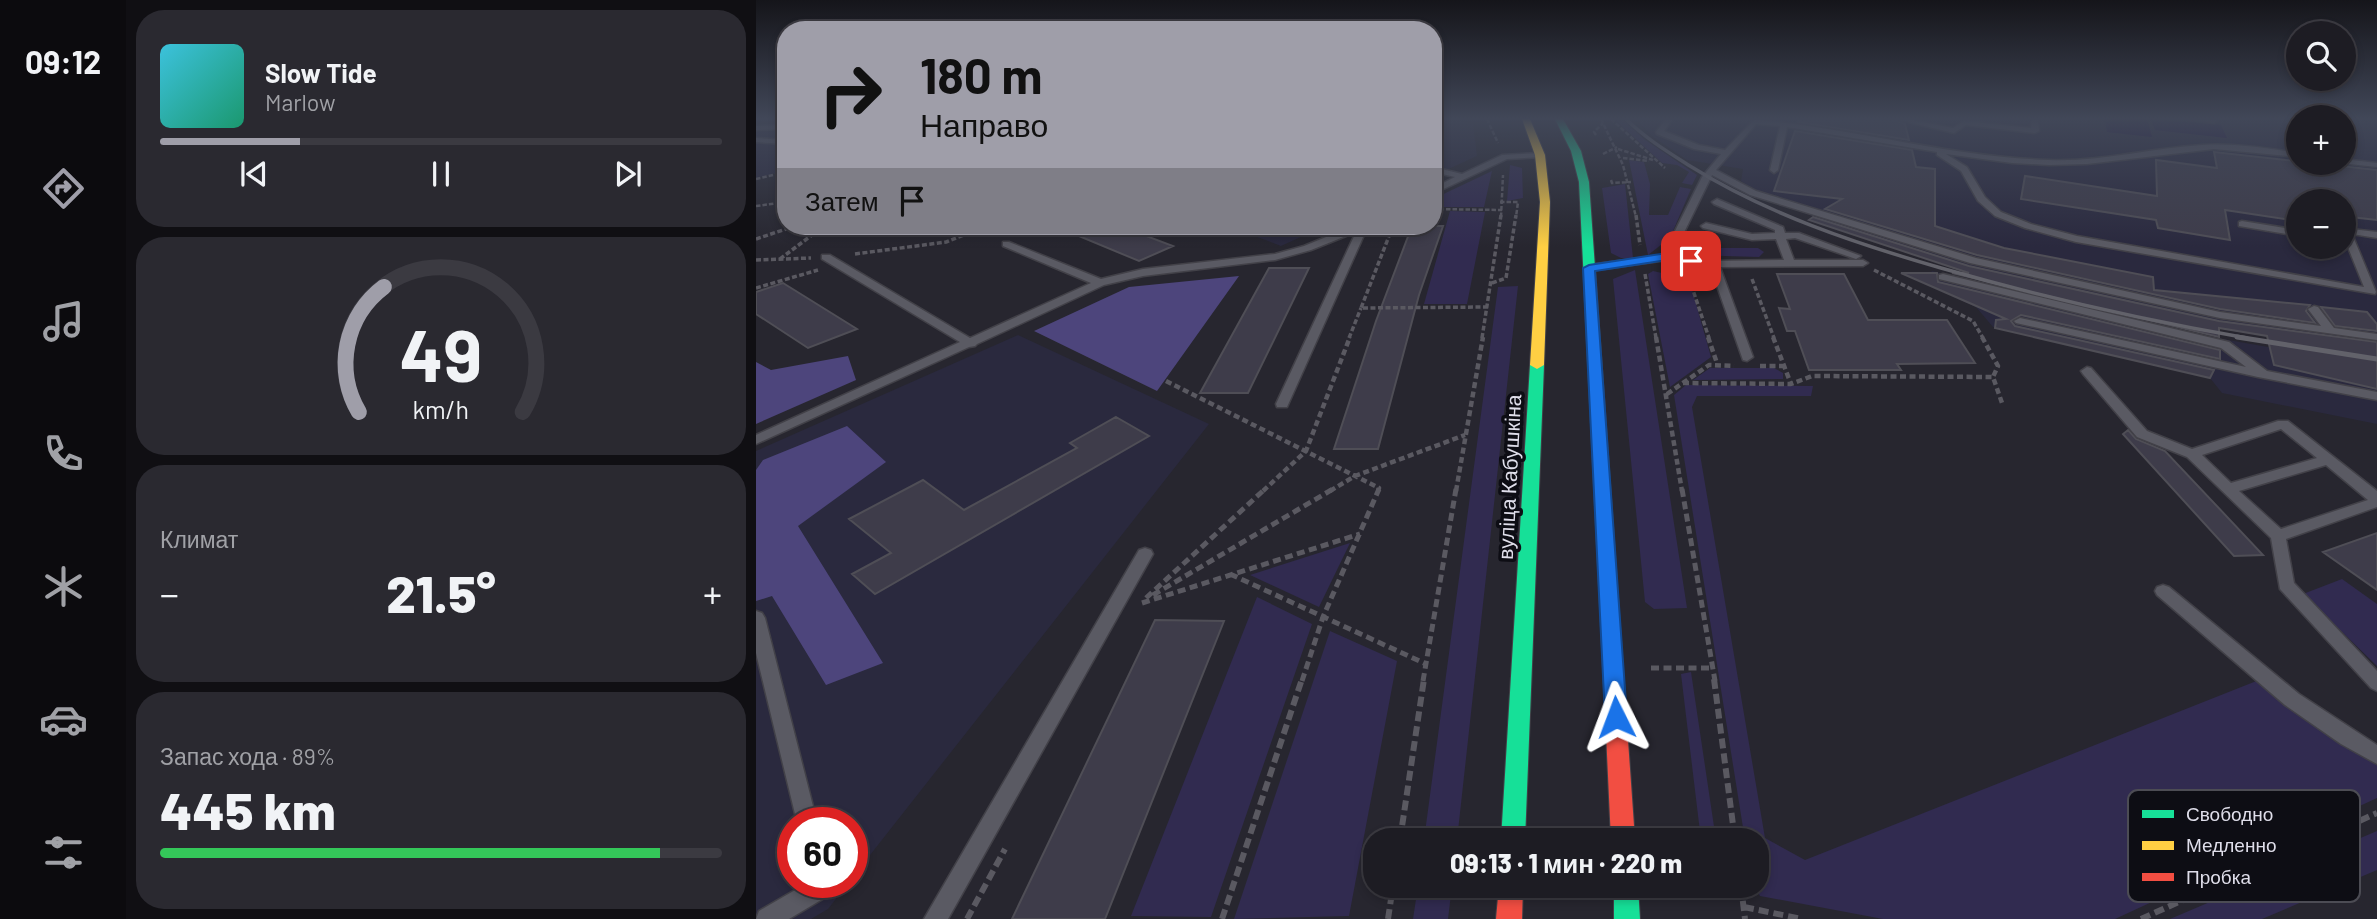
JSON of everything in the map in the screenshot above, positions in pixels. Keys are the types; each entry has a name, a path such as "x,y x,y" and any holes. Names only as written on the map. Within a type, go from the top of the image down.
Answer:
{"main road":[{"name":"вуліца Кабушкіна","path":"1514,828 1545,202 1541,162"},
{"path":"1579,162 1584,182 1622,828"},
{"path":"1509,919 1510,898"},
{"path":"1626,898 1627,919"}],"lane":[{"path":"1442,187 1495,162"},
{"path":"1667,257 1711,171 1719,162"},
{"path":"1774,170 1776,162"},
{"path":"1953,162 1964,169 1981,200 1998,214 2028,226 2076,239 2374,294"},
{"path":"2037,162 2081,162"},
{"path":"2356,163 2377,165"},
{"path":"1442,171 1463,177"},
{"path":"1711,171 1753,193 1974,261 2220,315 2377,337"},
{"path":"1717,202 1780,229 1790,263"},
{"path":"2242,224 2286,231"},
{"path":"1706,226 1752,237 1796,235 1859,260"},
{"path":"2356,232 2377,235"},
{"path":"756,440 1100,283 1126,274 1274,257 1320,245 1342,235"},
{"path":"1282,404 1357,235"},
{"path":"1006,244 1100,283"},
{"path":"826,257 971,344"},
{"path":"1589,268 1667,257 1714,264 1859,260"},
{"path":"2356,259 2374,294"},
{"path":"1714,264 1746,362"},
{"path":"1943,277 2225,345 2263,374"},
{"path":"2314,309 2331,331"},
{"path":"2020,321 2377,396"},
{"path":"2087,371 2142,434 2192,454 2278,536 2286,584 2377,683"},
{"path":"2192,454 2283,424 2377,500"},
{"path":"2228,488 2328,460"},
{"path":"2278,536 2377,500"},
{"path":"935,919 1145,554"},
{"path":"2163,590 2264,678 2345,738 2377,755"},
{"path":"756,618 803,807"},
{"path":"767,919 803,898"}],"path":[{"path":"1402,828 1426,664 1492,283 1502,210 1500,202 1504,162"},
{"path":"1623,162 1631,182 1642,262 1713,668 1733,828"},
{"path":"1656,162 1665,168"},
{"path":"1609,173 1612,183 1631,182"},
{"path":"756,179 777,174"},
{"path":"1492,283 1506,278 1518,201 1500,202"},
{"path":"756,206 777,203"},
{"path":"1442,209 1502,210"},
{"path":"756,239 777,232"},
{"path":"780,259 812,235"},
{"path":"756,260 826,257 946,243 965,235"},
{"path":"1137,612 1143,600 1306,451 1389,235"},
{"path":"1859,260 1973,321 1998,366 1993,377 2002,403"},
{"path":"756,288 839,264"},
{"path":"1746,264 1791,384"},
{"path":"1679,275 1691,278 1718,366"},
{"path":"1361,308 1488,307"},
{"path":"1667,394 1709,365 1746,362"},
{"path":"1759,366 1786,366"},
{"path":"1683,383 1791,384 1812,376 1993,377"},
{"path":"1166,381 1379,488 1323,617 1222,919"},
{"path":"1143,600 1355,476 1466,435"},
{"path":"1143,600 1360,534"},
{"path":"1230,574 1426,664"},
{"path":"1674,668 1713,668"},
{"path":"2360,821 2377,813"},
{"path":"967,919 1013,836"},
{"path":"1388,919 1391,898"},
{"path":"1743,898 1745,919"},
{"path":"2141,919 2179,902"},
{"path":"1744,908 1802,919"}],"shaded area":[{"path":"756,162 777,162 777,172 756,178"},
{"path":"1442,162 1464,162 1442,172"},
{"path":"1629,162 1644,162 1650,184 1649,215 1668,215 1680,187 1691,189 1670,238 1648,255"},
{"path":"1678,162 1697,175 1692,185 1682,183 1689,172 1677,165 1662,163"},
{"path":"1699,162 2286,162 2286,175 2356,175 2356,162 2377,162 2377,352 2198,324 1965,270 1809,220 1822,211 1759,193 1741,181 1743,169"},
{"path":"1510,165 1522,168 1523,198 1507,201"},
{"path":"1492,171 1484,207 1442,207 1442,195"},
{"path":"1625,184 1633,258 1621,258 1611,253 1602,188"},
{"path":"1450,211 1485,212 1467,304 1424,304"},
{"path":"1252,235 1305,235 1281,246"},
{"path":"1686,248 1758,248 1764,252 1759,257 1690,255"},
{"path":"1635,270 1687,608 1654,609 1645,602 1613,279"},
{"path":"1653,271 1689,279 1711,357 1670,387 1648,274"},
{"path":"1932,271 2160,328 2377,366 2377,424 2222,393 2210,378 1993,327 1976,307 1923,283"},
{"path":"1239,276 1157,391 1034,331 1129,287"},
{"path":"1518,286 1458,828 1426,828 1498,287"},
{"path":"1018,335 1209,424 868,858 868,807 777,807 777,898 837,898 828,909 811,919 756,919 756,451"},
{"path":"848,356 856,380 756,424 756,362 771,370"},
{"path":"1710,368 1774,368 1783,373 1783,379 1693,380"},
{"path":"1686,385 1813,386 1811,396 1697,396 1692,407 1763,828 1743,828 1674,395"},
{"path":"847,426 886,462 798,526 883,663 826,685 772,596 756,601 756,470 763,460"},
{"path":"1350,543 1319,607 1250,575"},
{"path":"2342,579 2377,604 2377,666 2303,594"},
{"path":"1257,597 1312,624 1211,917 1131,916"},
{"path":"1330,631 1397,661 1366,828 1363,828 1363,842 1349,916 1234,919"},
{"path":"1691,672 1714,828 1700,828 1681,674"},
{"path":"2264,678 2377,749 2377,798 2360,806 2360,790 2128,790 2128,902 2152,902 2115,919 1883,919 1769,898 1769,840 1805,860"},
{"path":"2377,831 2377,870 2360,877 2360,838"},
{"path":"1416,898 1451,898 1448,919 1413,919"},
{"path":"2210,902 2302,902 2262,919 2170,919"}],"building":[{"path":"1784,162 1915,162 1916,167 1935,169 1935,226 2004,248 2153,277 2154,290 2310,305 2306,311 2315,323 2220,309 1977,255 1825,209 1842,199 1774,191"},
{"path":"2156,162 2217,168 2216,162 2286,162 2286,175 2356,175 2356,168 2377,170 2377,220 2356,218 2356,189 2286,189 2286,219 2225,210 2230,240 2158,228 2156,220 2021,199 2025,176 2157,196"},
{"path":"1813,217 1969,266 2219,321 2377,342 2377,389 2274,365 2267,336 2219,328 2219,337 1952,273 1969,273 1809,220"},
{"path":"1077,235 1144,235 1173,246 1139,261"},
{"path":"1409,235 1440,235 1419,295 1378,449 1334,449 1376,321"},
{"path":"1269,268 1309,268 1248,393 1200,393"},
{"path":"1901,273 1937,273 1938,282 2220,350 2220,359 2021,315 2011,321 2015,326 2214,370 2210,378 1995,328 1996,320 2006,319"},
{"path":"1777,274 1844,274 1868,320 1947,320 1975,363 1897,364 1901,370 1809,370 1795,331 1787,331 1779,308 1790,309"},
{"path":"783,283 857,329 808,348 756,314 756,292"},
{"path":"2321,307 2367,312 2377,324 2377,331 2335,326"},
{"path":"1116,417 1149,436 875,594 852,574 891,553 849,519 923,480 964,510 1077,448 1070,443"},
{"path":"2128,430 2136,439 2165,451 2263,555 2234,556 2123,434"},
{"path":"2377,533 2377,590 2323,552"},
{"path":"1155,620 1224,621 1105,919 1012,919"}],"railway":[{"path":"1684,162 1749,199 1780,213 1876,248 1979,279 2055,298 2247,338"},
{"path":"2237,337 2377,359"}],"traffic: fast":[{"path":"1579,162 1584,182 1613,669"},
{"path":"1514,828 1537,365"},
{"path":"1626,898 1627,919"}],"traffic: slow":[{"path":"1537,365 1545,202 1541,162"}],"traffic: jam":[{"path":"1613,669 1622,828"},
{"path":"1509,919 1510,898"}],"route":[{"path":"1616,717 1589,268 1667,257 1691,261"}]}
